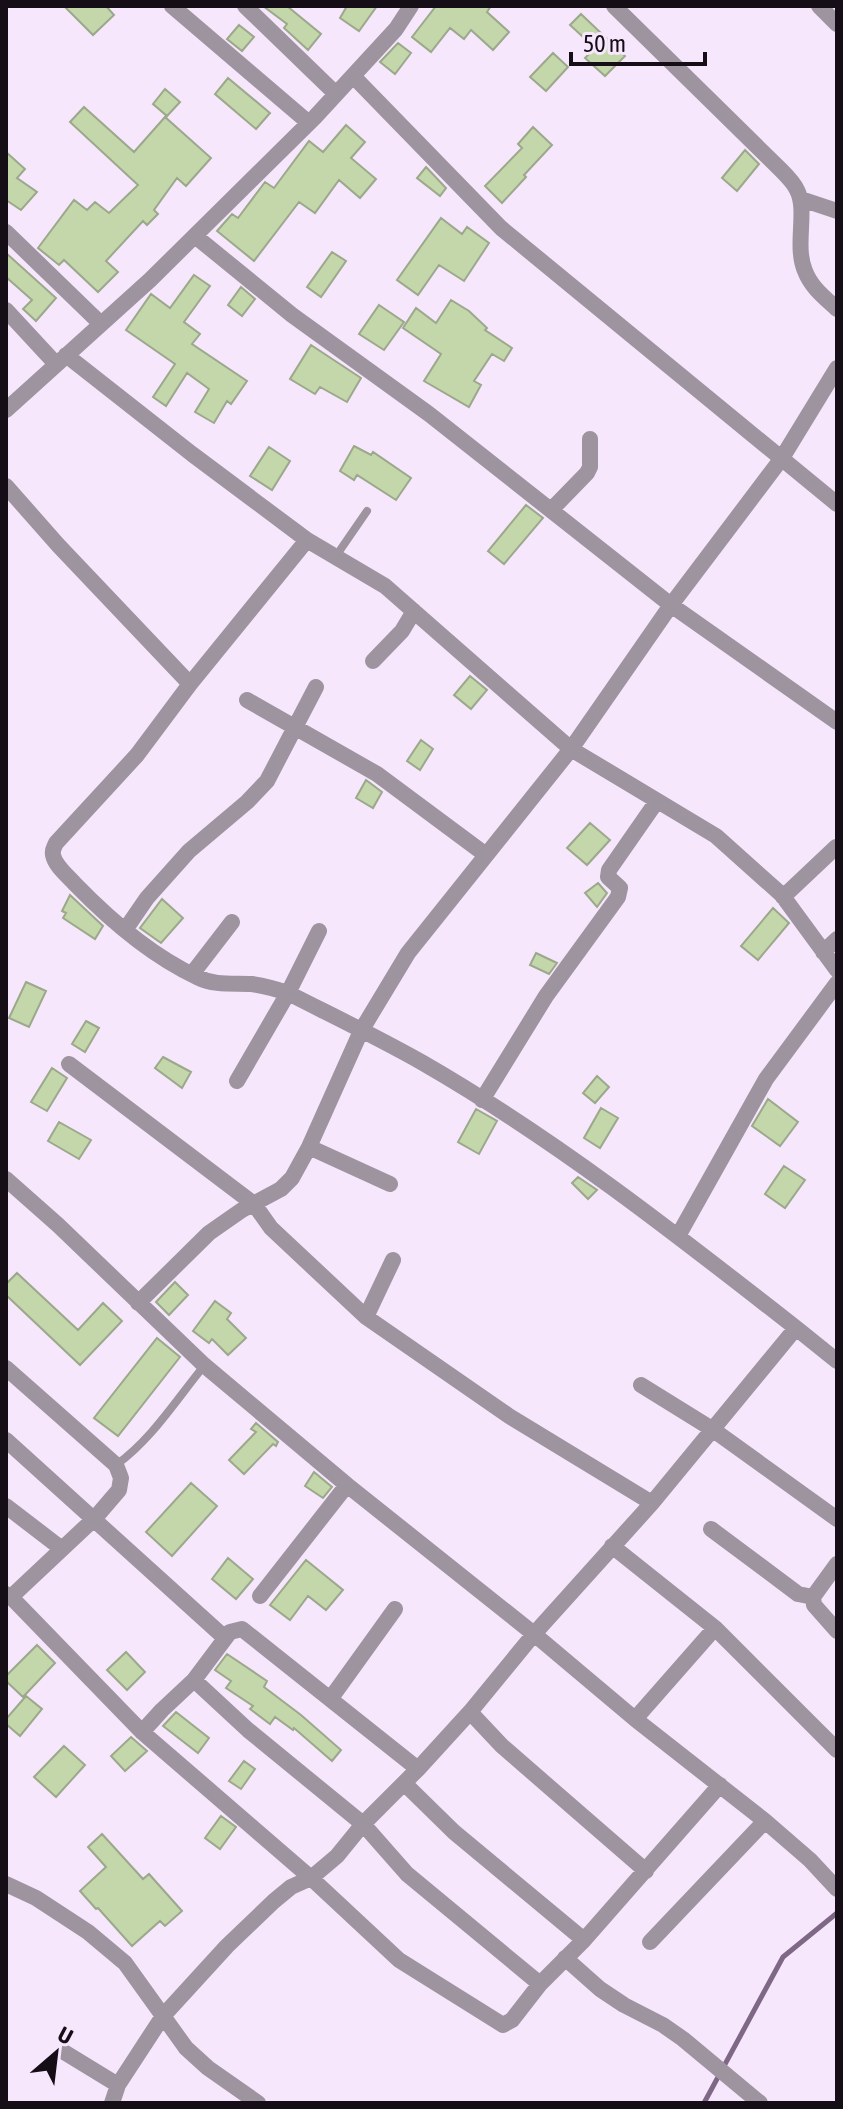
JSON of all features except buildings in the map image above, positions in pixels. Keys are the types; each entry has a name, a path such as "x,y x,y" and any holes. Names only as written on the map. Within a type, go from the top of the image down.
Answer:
{"street":[{"path":"172,6 309,123"},
{"path":"245,6 336,94"},
{"path":"6,410 195,236 309,123 396,29 411,6"},
{"path":"614,6 797,188 801,199 800,255 805,272 816,290 837,309"},
{"path":"819,6 837,24"},
{"path":"353,76 501,228 837,504"},
{"path":"801,199 837,211"},
{"path":"6,232 101,324"},
{"path":"195,236 292,315 429,414 671,605 837,722"},
{"path":"6,310 61,360 307,540 385,586 571,749 716,836 783,897 837,970"},
{"path":"138,1303 209,1233 281,1189 292,1178 361,1031 408,953 571,749 671,605 782,458 837,368"},
{"path":"551,510 587,473 590,467 590,439"},
{"path":"6,486 190,684"},
{"path":"307,540 190,684 137,755 53,848 53,855 61,868 90,900 125,930 192,974 213,983 267,986 288,993 424,1064 536,1134 678,1236 837,1361"},
{"path":"373,661 402,631 414,611"},
{"path":"125,930 147,898 189,851 267,781 316,687"},
{"path":"247,700 377,774 486,855"},
{"path":"482,1100 546,996 618,897 620,888 608,877 609,870 657,801"},
{"path":"783,897 836,847"},
{"path":"192,974 232,922"},
{"path":"237,1081 288,993 319,931"},
{"path":"823,952 837,939"},
{"path":"678,1236 766,1079 837,983"},
{"path":"69,1064 254,1204 271,1228 366,1317 509,1416 652,1503"},
{"path":"309,1147 390,1184"},
{"path":"6,1179 204,1365 347,1485 765,1821 810,1860 837,1889"},
{"path":"366,1317 393,1260"},
{"path":"112,2103 118,2085 163,2016 227,1946 274,1901 291,1887 311,1878 337,1856 363,1824 418,1769 652,1503 796,1328"},
{"path":"6,1368 116,1465 121,1478 119,1490 95,1518 9,1596 142,1732 311,1878 399,1960 503,2025 512,2020 540,1984 584,1940 720,1785"},
{"path":"641,1385 712,1429 837,1519"},
{"path":"6,1440 225,1638"},
{"path":"260,1596 347,1485"},
{"path":"6,1506 62,1549"},
{"path":"711,1529 798,1594 813,1597"},
{"path":"612,1546 715,1628 837,1750"},
{"path":"837,1564 813,1597 814,1605 837,1631"},
{"path":"331,1698 395,1609"},
{"path":"635,1719 715,1628"},
{"path":"142,1732 194,1680 230,1632 242,1629 418,1769"},
{"path":"194,1680 248,1730 363,1824 407,1874 540,1984"},
{"path":"470,1712 502,1746 646,1871"},
{"path":"404,1783 454,1832 584,1940"},
{"path":"650,1942 765,1821"},
{"path":"6,1884 36,1898 125,1963 186,2048 208,2068 258,2103"},
{"path":"565,1958 600,1989 683,2039 760,2103"},
{"path":"64,2052 118,2085"}],"lane":[{"path":"335,557 367,511"},
{"path":"116,1465 132,1454 151,1433 204,1365"}],"waterway":[{"path":"704,2103 783,1957 837,1913"}]}
